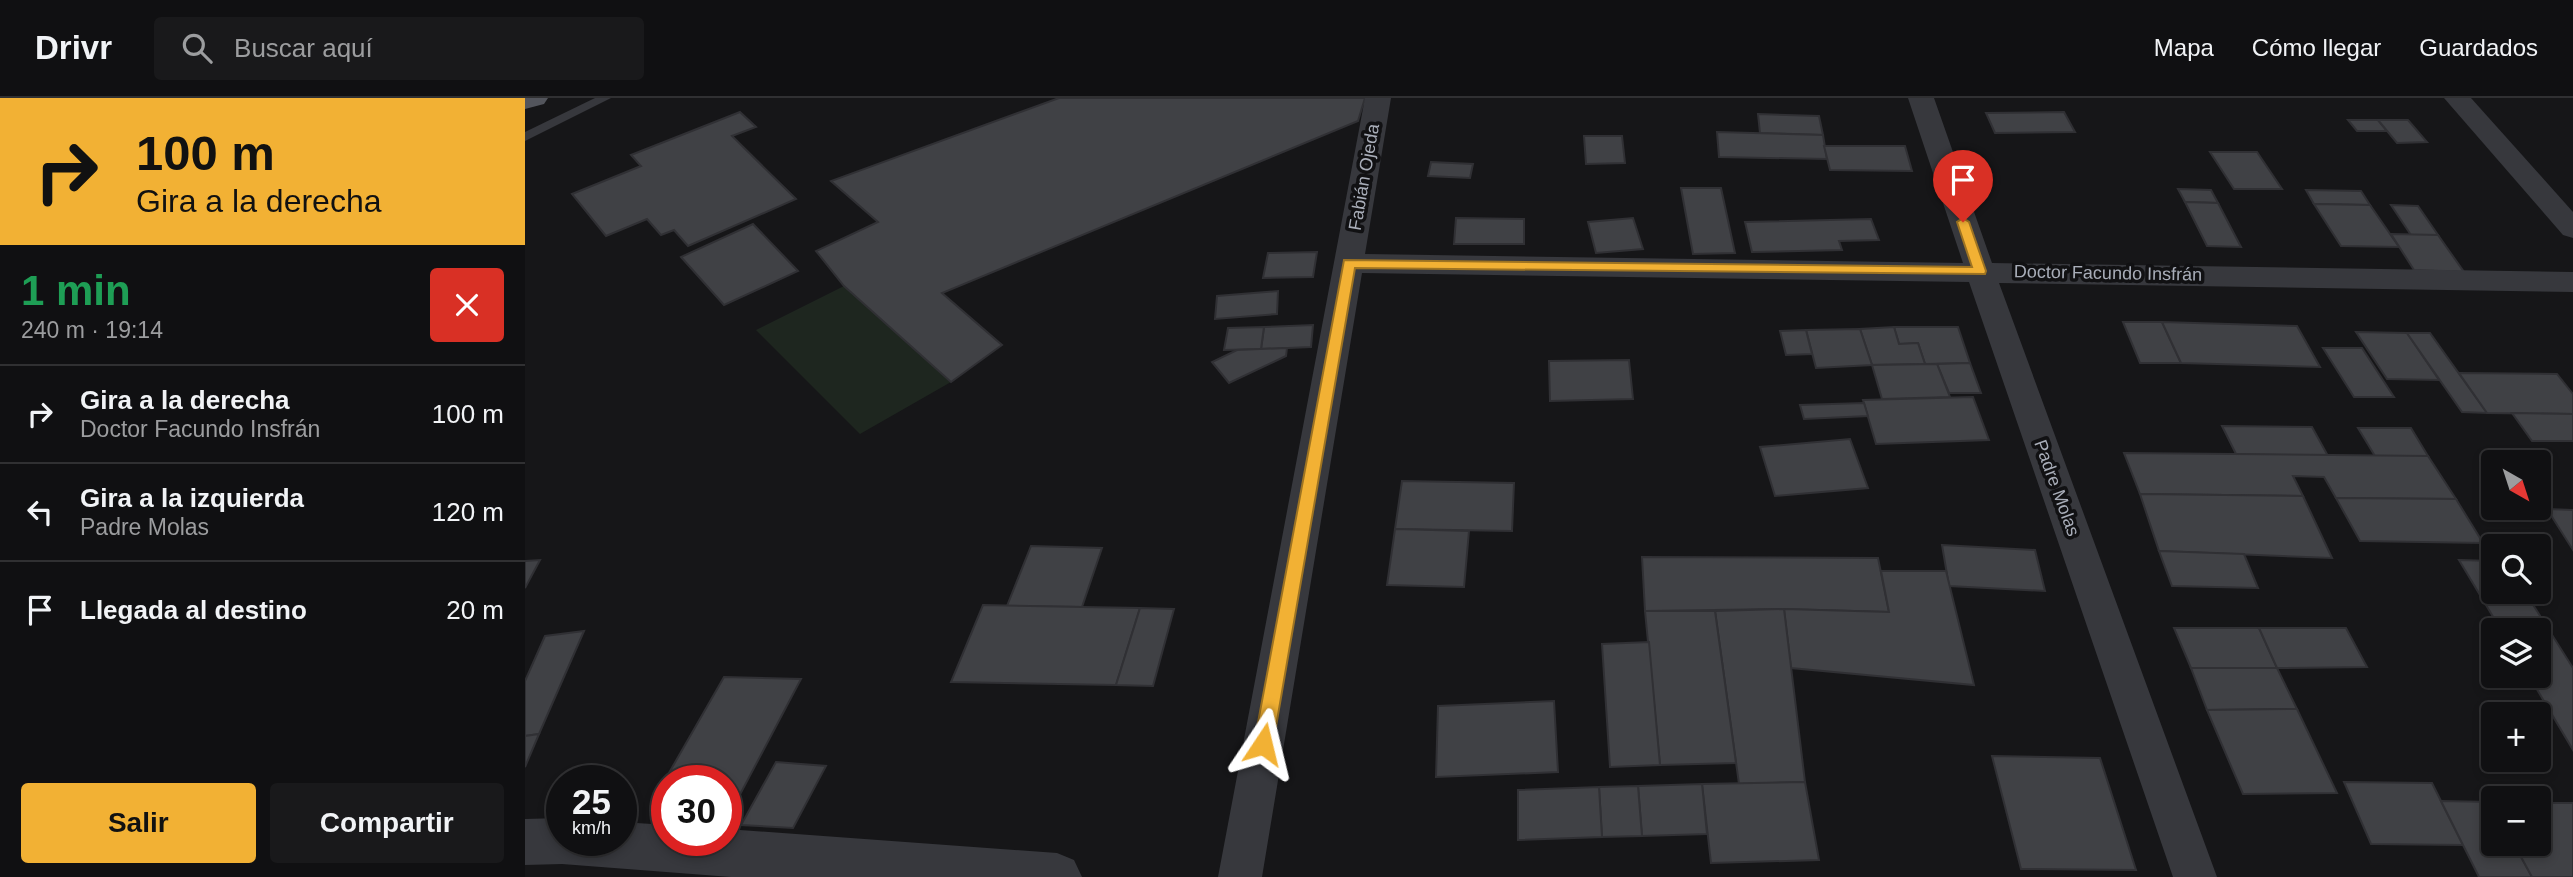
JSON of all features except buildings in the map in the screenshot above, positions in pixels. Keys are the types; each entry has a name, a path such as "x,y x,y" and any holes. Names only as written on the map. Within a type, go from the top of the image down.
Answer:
{"main road":[{"path":"525,101 534,98"}],"street":[{"name":"Fabián Ojeda","path":"1240,877 1378,98"},
{"name":"Padre Molas","path":"1921,98 2195,877"},
{"path":"2457,98 2573,229"},
{"name":"Doctor Facundo Insfrán","path":"1349,263 2573,282"},
{"path":"525,842 562,841 1057,877"}],"lane":[{"path":"525,137 605,98"}],"shaded area":[{"path":"844,286 951,382 860,434 756,330"}],"route":[{"path":"1263,744 1349,263 1980,271 1963,222"}]}
